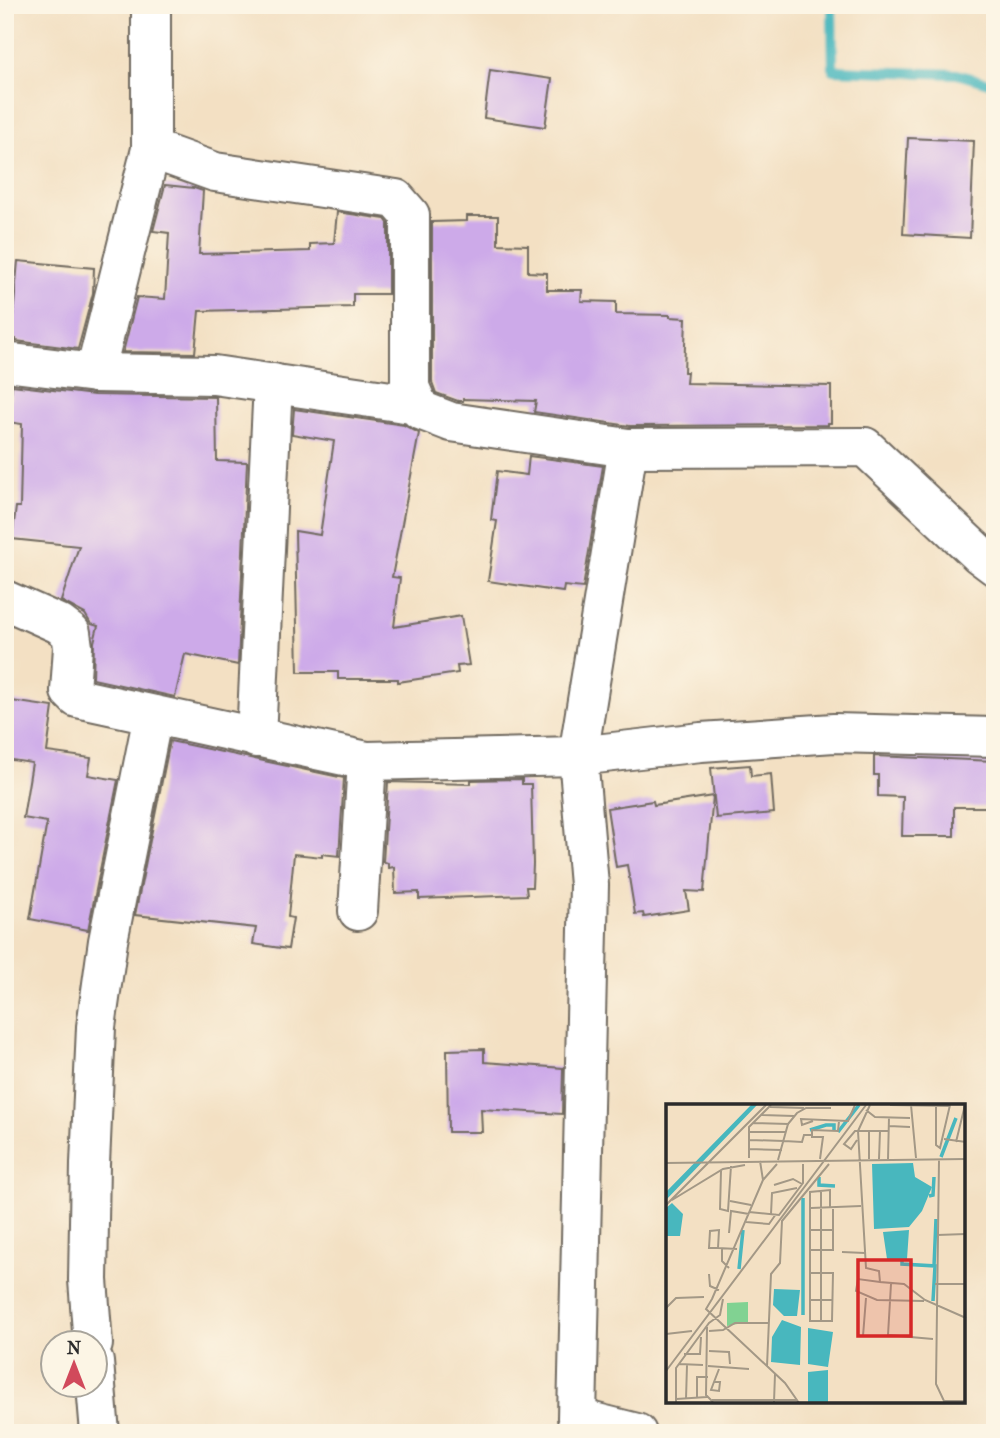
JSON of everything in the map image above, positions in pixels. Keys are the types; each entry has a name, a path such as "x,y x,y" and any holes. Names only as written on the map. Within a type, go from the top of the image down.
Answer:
{"street":[{"path":"94,373 151,149 150,5"},
{"path":"151,149 215,172 396,199 410,215 410,387 420,410 451,422 628,448 865,447 995,566"},
{"path":"5,362 94,373 214,374 418,405"},
{"path":"256,738 273,383"},
{"path":"628,448 578,756 589,885 577,1418 637,1433"},
{"path":"5,600 59,624 71,633 73,647 70,691 77,698 367,761 578,756 701,741 834,733 995,737"},
{"path":"92,1330 88,1280 96,1027 108,941 153,715"},
{"path":"358,911 367,761"},
{"path":"97,1400 100,1433"}],"building":[{"path":"490,70 552,79 545,127 484,118"},
{"path":"908,138 974,141 970,238 903,234"},
{"path":"165,185 203,191 199,254 310,251 310,244 334,243 337,212 385,219 388,223 388,294 353,294 353,307 199,311 195,353 123,352 137,297 165,299 169,233 153,231"},
{"path":"467,216 498,216 498,244 528,245 528,272 547,273 547,290 582,290 581,301 616,302 616,314 686,318 686,383 831,386 831,423 630,426 534,412 536,401 458,401 436,393 432,382 432,222 467,221"},
{"path":"18,261 94,268 93,293 78,349 11,339"},
{"path":"12,385 94,395 216,397 217,461 247,462 238,665 185,654 175,697 93,679 94,642 98,626 91,624 85,614 61,601 79,546 12,539 16,507 20,507 22,424 8,422"},
{"path":"294,409 404,425 419,433 392,577 400,578 394,627 461,616 469,665 457,666 458,673 398,682 398,679 338,679 338,672 298,672 295,531 320,535 334,441 292,434"},
{"path":"529,456 603,466 583,588 564,586 563,592 488,581 497,521 491,520 497,471 527,475"},
{"path":"5,700 53,707 47,752 91,758 88,775 118,780 88,930 30,919 47,822 23,818 32,763 5,759"},
{"path":"170,741 344,778 339,856 294,854 288,917 293,918 288,949 253,944 256,928 135,915"},
{"path":"874,756 995,761 995,807 954,807 954,836 902,836 903,797 878,796"},
{"path":"750,765 751,776 771,774 774,813 716,818 711,768"},
{"path":"522,779 522,784 531,784 533,864 532,887 526,887 527,895 419,899 419,892 395,893 394,867 388,868 388,863 383,862 388,782 471,784 471,780"},
{"path":"713,796 704,892 686,891 689,910 644,917 643,913 635,914 627,865 616,867 607,808 653,801 654,805"},
{"path":"484,1049 484,1062 563,1068 562,1114 481,1109 482,1132 448,1132 447,1050"}],"waterway":[{"path":"832,5 833,70 957,74 995,85"}]}
